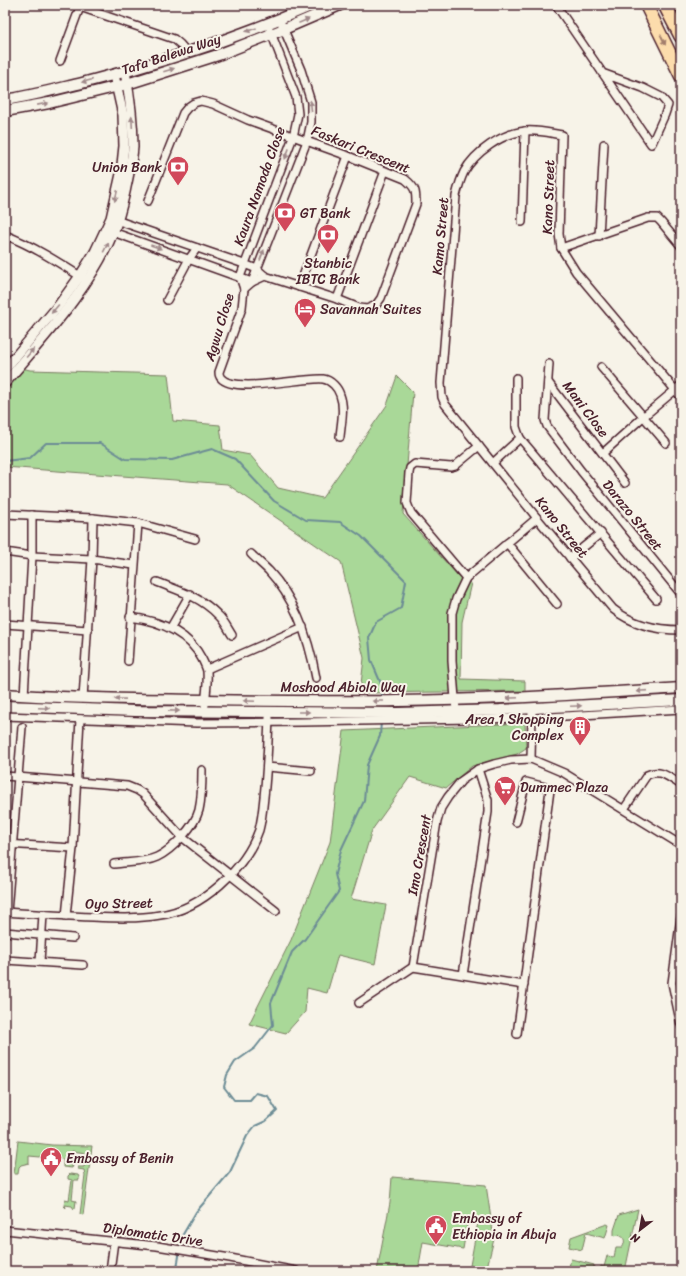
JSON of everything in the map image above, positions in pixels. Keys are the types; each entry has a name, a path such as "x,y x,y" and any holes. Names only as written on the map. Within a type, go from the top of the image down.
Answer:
{"highway":[{"path":"646,5 681,76"},
{"path":"665,5 681,36"}],"main road":[{"name":"Tafa Balewa Way","path":"5,100 151,65 279,20 313,5"},
{"name":"Tafa Balewa Way","path":"5,111 49,103 127,84 218,54 272,34 340,5"},
{"name":"Moshood Abiola Way","path":"5,694 83,698 269,702 456,700 532,708 681,688"},
{"name":"Moshood Abiola Way","path":"5,706 86,710 205,711 269,717 532,708 681,700"}],"street":[{"path":"556,5 602,73 651,144 654,142 668,105 661,97 643,88 602,73"},
{"path":"60,61 79,6 174,40 188,52"},
{"path":"252,282 307,142 312,122 309,94 284,29 279,20"},
{"name":"Kaura Namoda Close","path":"240,277 293,137 298,114 296,97 268,24"},
{"path":"287,74 300,70"},
{"path":"5,382 65,311 84,278 95,252 110,231 128,177 133,148 132,114 125,72"},
{"path":"114,75 123,115 124,146 114,219"},
{"name":"Faskari Crescent","path":"114,219 244,264 257,269 265,276 338,299 359,308 367,309 376,305 381,298 416,204 416,194 413,186 406,179 348,156 248,120 213,104 201,101 188,107 183,113 148,201"},
{"name":"Kamo Street","path":"445,404 442,397 441,383 456,196 459,184 464,172 478,155 500,140 512,134 525,131 536,130 551,133"},
{"path":"522,222 525,131"},
{"name":"Kano Street","path":"551,133 562,135 559,234 561,248 576,272 678,387 681,397"},
{"path":"598,236 604,144"},
{"path":"299,287 348,156"},
{"path":"338,299 385,171"},
{"path":"561,248 648,218 657,218 681,246"},
{"path":"110,231 252,282"},
{"path":"5,235 40,252 84,278"},
{"path":"167,300 189,259 197,248"},
{"path":"240,277 244,289 252,282 265,276"},
{"path":"5,369 84,278"},
{"name":"Agwu Close","path":"244,289 242,308 219,372 221,378 229,382 241,384 268,384 308,380 328,380 335,386 340,395 343,408 340,437"},
{"name":"Darazo Street","path":"550,364 545,420 547,426 580,471 681,594"},
{"path":"601,367 666,443"},
{"path":"516,378 516,427 520,438 656,599"},
{"name":"Mani Close","path":"548,382 625,483"},
{"path":"603,453 678,387"},
{"name":"Kano Street","path":"445,404 613,609 621,616 642,625 653,628 681,630"},
{"path":"493,463 520,438"},
{"path":"466,578 411,513 407,503 408,473 410,468 415,464 450,467 455,466 479,446"},
{"path":"5,514 93,518 138,523 195,538"},
{"path":"24,696 32,556 32,515"},
{"path":"83,698 92,559 93,518"},
{"path":"456,711 452,661 452,613 456,599 466,578 537,518"},
{"path":"128,661 138,523"},
{"path":"570,558 601,533"},
{"path":"507,543 557,604"},
{"path":"5,552 32,556 92,559 134,565"},
{"path":"251,554 270,572 284,591 295,610 303,627 311,651 316,678"},
{"path":"157,582 190,594 205,603 219,616 232,635"},
{"path":"171,628 190,594"},
{"path":"130,617 143,618 171,628 198,651 207,669 205,711"},
{"path":"5,624 88,630"},
{"path":"207,669 303,627"},
{"name":"Oyo Street","path":"6,912 131,918 160,915 177,911 215,889 230,876 242,862 259,829 267,767 269,702"},
{"path":"5,716 197,723 269,717 386,720 532,708 681,710"},
{"path":"532,708 531,758 564,773 681,845"},
{"path":"66,916 73,848 80,719"},
{"path":"6,912 9,844 18,777 22,727"},
{"name":"Imo Crescent","path":"413,967 437,822 441,808 454,788 478,769 511,760 531,758"},
{"path":"267,767 311,771"},
{"path":"463,975 488,812 488,800 478,769"},
{"path":"114,864 142,861 157,857 182,837 196,818 199,810 202,770"},
{"path":"624,809 647,775 656,772 662,773 681,785"},
{"path":"5,776 127,786 137,790 143,794 182,837 276,911"},
{"path":"516,822 526,782 549,788 550,790 517,1034"},
{"path":"9,844 73,848"},
{"path":"40,962 43,914"},
{"path":"681,917 672,983 681,1025"},
{"path":"5,932 73,938"},
{"path":"5,960 83,965"},
{"path":"359,1003 413,967 524,985"},
{"name":"Diplomatic Drive","path":"5,1230 157,1246 296,1271"},
{"path":"110,1271 114,1241"}],"green space":[{"path":"5,364 30,370 168,374 173,421 220,425 223,450 250,455 278,488 322,498 387,405 397,376 413,392 403,514 458,576 471,583 462,622 461,679 525,681 525,691 360,693 364,658 341,562 227,484 5,467"},
{"path":"525,723 526,748 517,754 472,766 446,788 410,777 372,830 351,899 386,905 375,964 338,955 327,993 307,988 305,1012 286,1033 249,1024 291,940 330,842 344,731"},
{"path":"18,1141 52,1145 92,1146 83,1215 80,1214 85,1175 84,1170 78,1169 78,1167 84,1167 86,1153 72,1151 72,1168 63,1167 63,1159 29,1156 29,1163 21,1165 19,1167 18,1174 14,1174"},
{"path":"70,1174 78,1175 79,1177 79,1180 74,1180 72,1200 76,1201 74,1209 72,1206 65,1205 66,1208 64,1206 65,1199 69,1200 72,1180 68,1179"},
{"path":"392,1177 486,1185 494,1239 486,1271 469,1271 478,1222 468,1220 463,1249 423,1242 418,1271 377,1271 390,1203"},
{"path":"638,1209 625,1271 600,1271 601,1266 604,1267 607,1256 614,1257 616,1248 622,1248 624,1245 624,1238 617,1235 614,1236 614,1230 619,1215"},
{"path":"607,1224 609,1225 605,1238 586,1233 582,1250 569,1247 571,1237"},
{"path":"571,1259 594,1265 593,1271 568,1271"}],"waterway":[{"path":"5,461 30,458 46,443 100,443 125,459 172,460 212,449 235,459 274,501 306,520 340,522 361,536 406,581 401,608 376,622 369,638 371,660 382,686 382,697"},
{"path":"178,1271 177,1269 182,1236 196,1212 230,1172 247,1136 255,1126 266,1121 277,1111 268,1096 256,1093 250,1100 234,1100 224,1087 227,1075 235,1062 255,1048 273,1025 271,1003 292,952 305,939 339,891 335,874 341,850 364,801 367,765 380,736 381,721"}],"place":[{"name":"Union Bank","path":"178,186"},
{"name":"GT Bank","path":"285,232"},
{"name":"Stanbic IBTC Bank","path":"328,254"},
{"name":"Savannah Suites","path":"305,328"},
{"name":"Area 1 Shopping Complex","path":"580,746"},
{"name":"Dummec Plaza","path":"505,806"},
{"name":"Embassy of Benin","path":"51,1178"},
{"name":"Embassy of Ethiopia in Abuja","path":"436,1246"}]}
